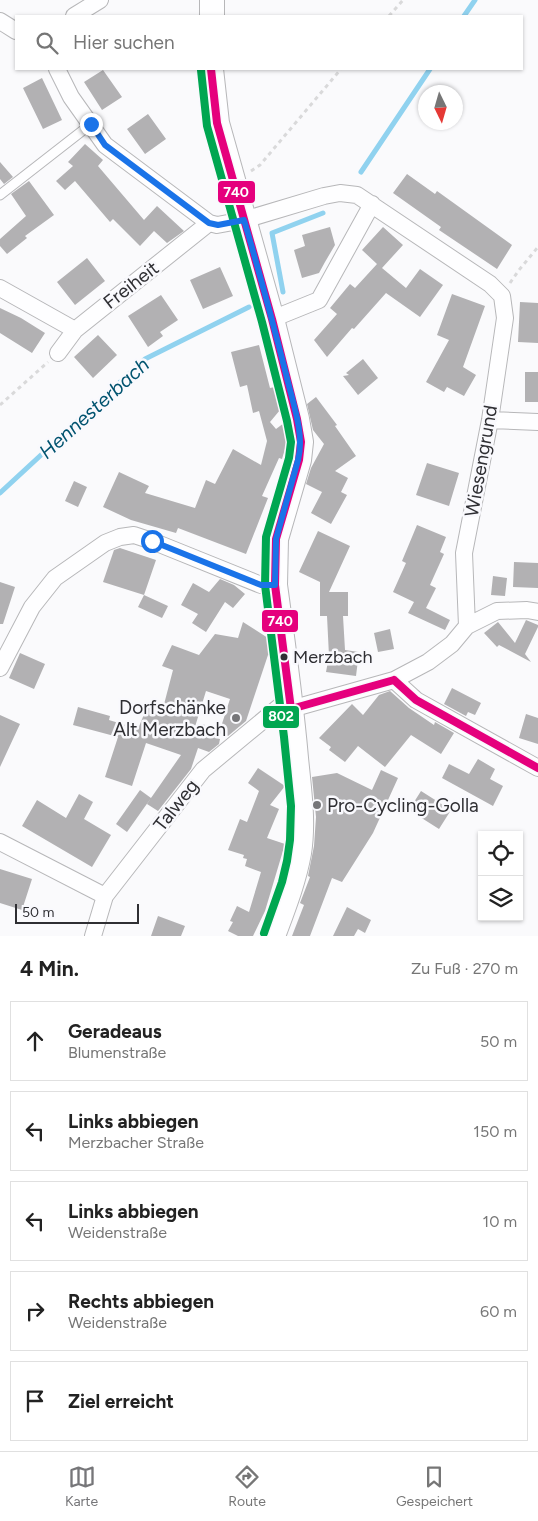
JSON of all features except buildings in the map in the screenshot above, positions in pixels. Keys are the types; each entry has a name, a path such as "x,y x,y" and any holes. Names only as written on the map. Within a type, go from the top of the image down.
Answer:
{"main road":[{"path":"212,0 212,15"},
{"path":"211,70 217,123 272,319 301,442 301,451 276,539 275,585 300,802 299,852 292,884 273,936"}],"street":[{"path":"76,15 100,0"},
{"path":"0,21 15,30"},
{"path":"57,70 70,96 105,145 209,223 218,225 244,220 324,196 340,193 357,195 490,284 502,296"},
{"path":"272,319 318,300 372,204"},
{"name":"Freiheit","path":"58,353 75,330 209,223"},
{"path":"0,288 75,330"},
{"name":"Wiesengrund","path":"467,626 464,554 490,420 506,318 502,296"},
{"path":"490,420 538,422"},
{"path":"0,668 32,607 55,578 105,543 120,537 134,535 261,585 275,585"},
{"path":"290,703 394,680 428,662 452,644 467,626 497,611 527,610 538,612"},
{"path":"394,680 416,700 538,768"},
{"name":"Talweg","path":"93,936 105,896 203,770 290,703"},
{"path":"0,842 105,896"}],"lane":[{"path":"0,195 91,124"}],"path":[{"path":"389,15 403,0"},
{"path":"249,173 260,165 340,70"},
{"path":"502,296 519,270 538,247"},
{"path":"0,405 58,353"}],"waterway":[{"name":"Hennesterbach","path":"465,15 475,0"},
{"name":"Hennesterbach","path":"361,172 429,70"},
{"name":"Hennesterbach","path":"283,292 272,233 323,213"},
{"name":"Hennesterbach","path":"0,493 145,359 249,307"}],"transit line":[{"name":"802","path":"201,70 207,126 262,322 291,442 289,458 266,537 265,585 291,806 290,840 282,882 264,933"},
{"name":"740","path":"211,70 217,123 272,319 301,442 299,460 276,539 275,585 291,709"},
{"name":"740","path":"394,680 416,700 538,768"},
{"name":"740","path":"291,709 394,680"}],"place":[{"name":"Merzbach","path":"284,657"},
{"name":"Dorfschänke Alt Merzbach","path":"236,718"},
{"name":"Pro-Cycling-Golla","path":"317,805"}],"route":[{"path":"91,124 105,145 209,223 218,225 244,220 272,319 301,442 301,451 276,539 275,585 261,585 152,541"}]}
